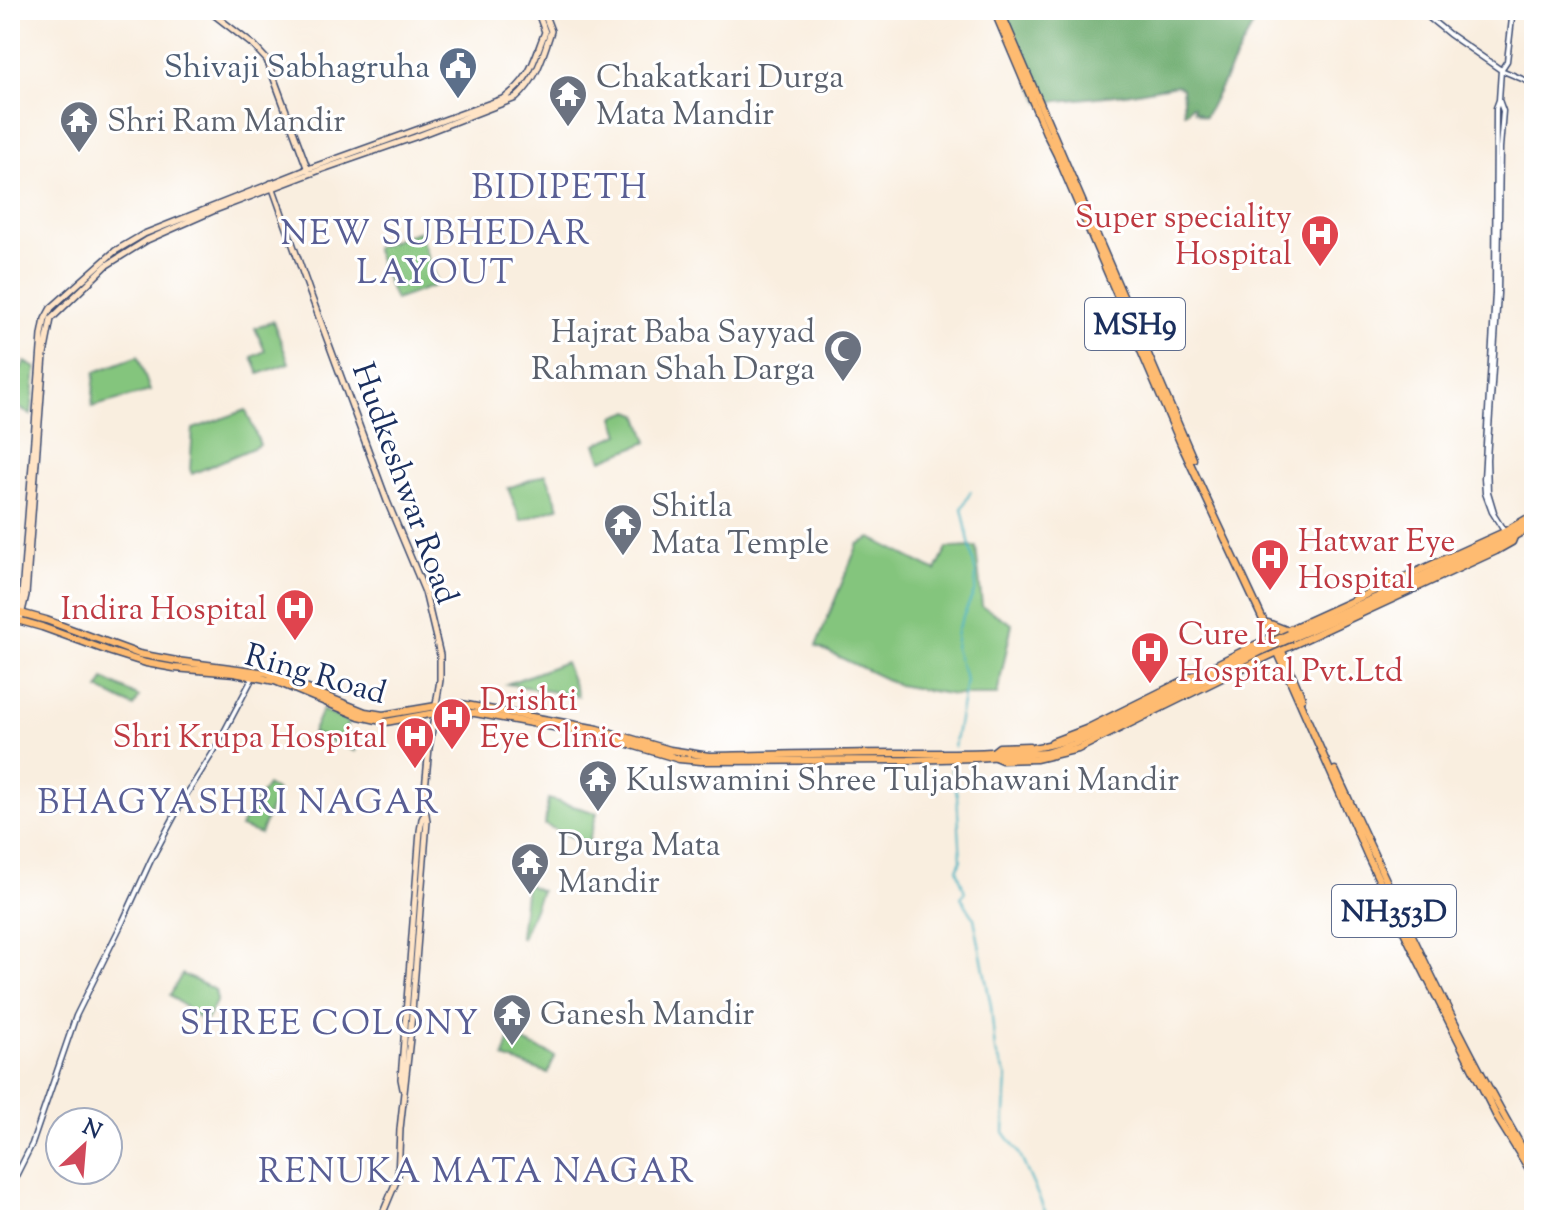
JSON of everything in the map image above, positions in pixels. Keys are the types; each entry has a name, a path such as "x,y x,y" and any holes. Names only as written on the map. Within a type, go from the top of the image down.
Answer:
{"main road":[{"path":"208,10 267,60 309,172"},
{"path":"15,615 22,595 40,358 45,319 51,308 127,243 169,223 505,98 528,75 545,32 537,10"},
{"path":"309,172 415,137 516,98 533,79 551,31 543,10"},
{"name":"MSH9","path":"997,10 1267,624"},
{"name":"Hudkeshwar Road","path":"272,186 387,501 425,592 440,655 440,680 418,847 401,1075 403,1090 398,1177 380,1220"},
{"path":"994,754 1068,741 1526,519 1533,521"},
{"path":"1261,647 1273,636 1289,634 1379,601 1514,537 1533,521"},
{"path":"1267,624 1289,634 1377,597 1533,521"},
{"path":"994,754 1002,760 1036,759 1078,749 1279,651 1496,551 1512,542 1514,537"},
{"name":"Ring Road","path":"15,615 146,663 259,676 371,720 386,722 435,709 475,713 598,735 691,761 908,760 994,754"},
{"path":"1267,624 1273,636"},
{"path":"1261,647 1267,624"},
{"name":"NH353D","path":"1273,636 1369,859 1498,1119 1534,1177"},
{"name":"NH353D","path":"1474,1067 1534,1168"}],"street":[{"path":"1423,10 1449,34 1501,70 1534,84"},
{"path":"1504,532 1487,493 1486,478 1498,304 1497,206 1503,108 1499,100 1501,70 1507,61 1513,10"},
{"path":"10,1188 32,1144 76,1016 151,860 183,800 259,676"}],"green space":[{"path":"1000,10 1261,10 1205,117 1191,106 1184,112 1182,88 1177,85 1040,103"},
{"path":"419,231 437,285 395,300 374,248"},
{"path":"273,321 289,363 259,374 252,357 265,351 255,328"},
{"path":"138,356 150,391 92,407 95,372"},
{"path":"25,362 36,368 31,415 10,402 10,385"},
{"path":"246,410 260,445 192,474 193,429"},
{"path":"630,411 638,414 648,442 602,460 596,444 620,434 614,417"},
{"path":"546,474 559,507 521,521 508,488"},
{"path":"871,538 936,571 947,548 976,547 982,606 1012,624 997,695 954,695 898,685 816,646 858,544"},
{"path":"565,662 578,696 507,684 560,664"},
{"path":"104,679 139,697 134,707 99,689"},
{"path":"322,710 348,722 345,732 358,738 355,751 312,733"},
{"path":"267,785 277,791 260,834 240,827"},
{"path":"548,799 597,813 588,844 545,825"},
{"path":"526,884 541,891 522,938 520,937"},
{"path":"182,974 215,990 217,1000 205,1023 170,995"},
{"path":"510,1036 555,1056 548,1073 504,1058"}],"waterway":[{"path":"954,747 966,680 955,649 957,630 975,590 976,575 962,508 971,491"},
{"path":"951,769 957,795 961,860 957,869 965,892 961,897 974,918 991,1006 995,1051 1007,1077 1004,1132 1019,1153 1049,1220"}],"place":[{"name":"Shivaji Sabhagruha","path":"458,100"},
{"name":"Chakatkari Durga Mata Mandir","path":"568,128"},
{"name":"Shri Ram Mandir","path":"79,154"},
{"name":"Super speciality Hospital","path":"1320,268"},
{"name":"Hajrat Baba Sayyad Rahman Shah Darga","path":"843,383"},
{"name":"Shitla Mata Temple","path":"623,557"},
{"name":"Hatwar Eye Hospital","path":"1270,592"},
{"name":"Indira Hospital","path":"295,642"},
{"name":"Cure It Hospital Pvt.Ltd","path":"1150,685"},
{"name":"Drishti Eye Clinic","path":"452,751"},
{"name":"Shri Krupa Hospital","path":"415,770"},
{"name":"Kulswamini Shree Tuljabhawani Mandir","path":"598,813"},
{"name":"Durga Mata Mandir","path":"530,896"},
{"name":"Ganesh Mandir","path":"512,1047"}],"district":[{"name":"BIDIPETH","path":"560,186"},
{"name":"NEW SUBHEDAR LAYOUT","path":"436,252"},
{"name":"BHAGYASHRI NAGAR","path":"239,801"},
{"name":"SHREE COLONY","path":"330,1022"},
{"name":"RENUKA MATA NAGAR","path":"477,1170"}]}
